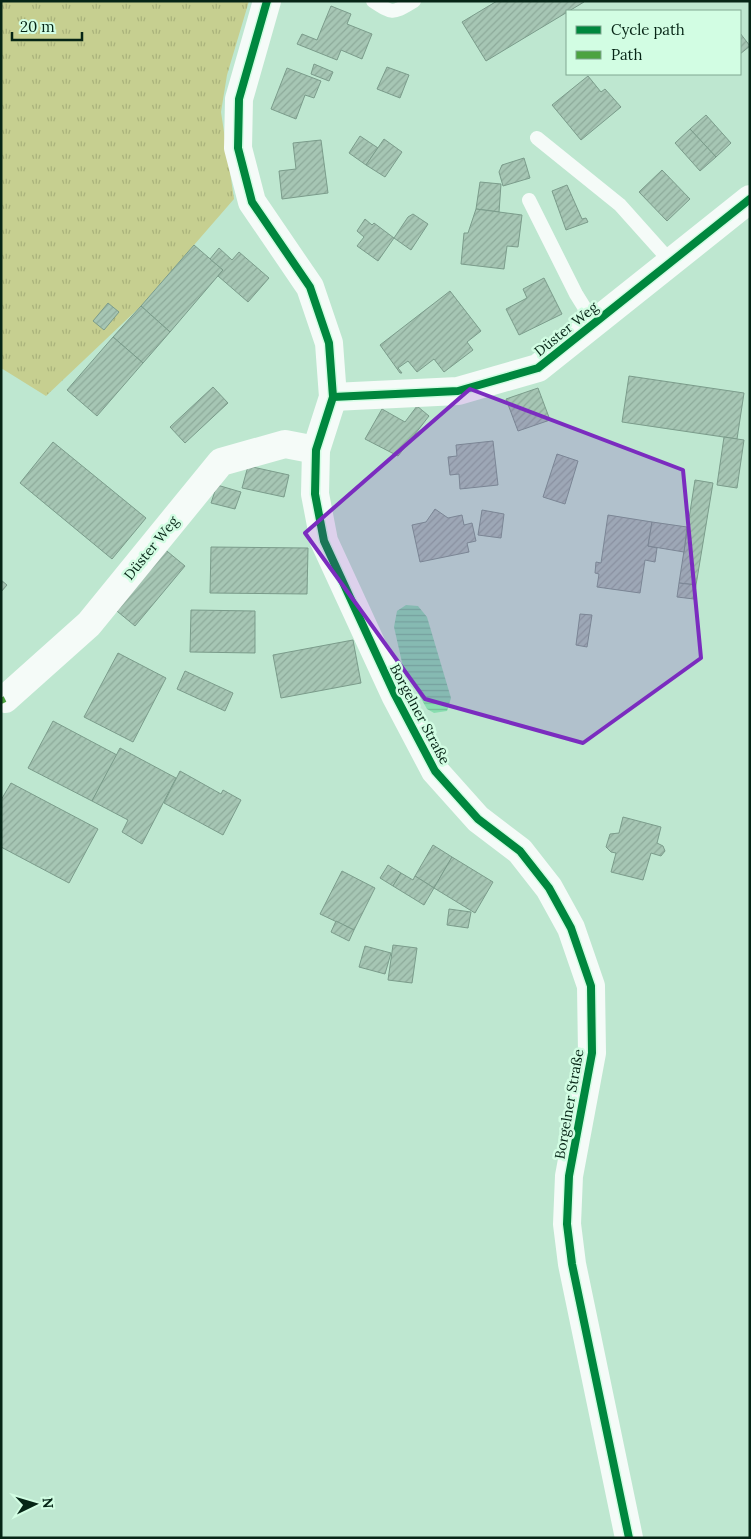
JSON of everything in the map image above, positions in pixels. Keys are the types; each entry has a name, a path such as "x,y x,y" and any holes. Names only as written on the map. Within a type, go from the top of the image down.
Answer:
{"street":[{"name":"Borgelner Straße","path":"267,1 239,99 238,148 252,202 310,287 329,343 333,397 316,450 314,494 324,542 394,695 435,771 478,819 520,851 549,888 571,928 591,986 592,1053 569,1176 567,1224 572,1264 629,1538"},
{"name":"Düster Weg","path":"333,397 458,391 538,368 750,199"},
{"name":"Düster Weg","path":"5,699 89,624 222,462 285,444 316,450"}],"lane":[{"path":"373,1 391,12 397,11 414,1"},
{"path":"537,138 620,205 671,262"},
{"path":"529,200 576,294 594,323"}],"highlighted area":[{"path":"470,389 683,470 701,658 583,743 425,699 305,533"}],"green space":[{"path":"1,1 249,1 227,75 221,112 234,199 141,306 46,396 1,368"}],"shaded area":[{"path":"406,605 418,606 427,617 451,698 447,711 434,713 427,709 403,667 394,627 397,611"}],"building":[{"path":"497,1 584,1 571,10 566,10 566,13 486,61 462,22"},
{"path":"331,6 351,14 347,24 372,34 362,59 341,50 337,60 297,44 302,34 317,40"},
{"path":"741,34 750,46 741,53"},
{"path":"314,64 333,72 329,81 311,74"},
{"path":"387,67 409,75 400,98 377,89"},
{"path":"287,68 321,81 314,98 305,95 296,119 271,109"},
{"path":"588,76 601,92 605,89 621,107 581,140 552,105"},
{"path":"706,115 731,143 716,157 690,129"},
{"path":"690,129 716,157 700,171 675,143"},
{"path":"360,136 378,148 366,165 349,153"},
{"path":"384,139 402,152 385,177 366,165"},
{"path":"321,140 328,193 282,199 279,171 296,169 293,143"},
{"path":"524,158 530,178 503,186 499,172 502,165"},
{"path":"662,170 690,199 667,221 639,192"},
{"path":"480,182 501,184 499,212 476,209"},
{"path":"567,185 582,219 586,218 588,222 566,230 552,191"},
{"path":"476,209 522,215 518,247 507,246 504,269 461,264 464,233 468,233"},
{"path":"413,214 428,224 411,250 394,238 408,217"},
{"path":"365,219 372,225 374,223 394,238 378,261 357,246 364,237 357,231"},
{"path":"194,245 223,270 170,332 141,306"},
{"path":"219,248 232,260 239,252 269,278 248,302 218,276 223,270 210,259"},
{"path":"544,278 562,314 519,335 506,309 527,298 523,289"},
{"path":"450,291 481,331 467,342 473,350 444,372 434,359 417,372 408,361 398,368 402,373 400,373 380,345"},
{"path":"108,303 119,312 104,330 93,321"},
{"path":"141,306 170,332 143,363 113,337"},
{"path":"113,337 143,363 97,416 67,390"},
{"path":"629,376 744,393 737,439 622,422"},
{"path":"213,387 228,403 185,443 170,427"},
{"path":"538,388 550,420 518,431 506,399"},
{"path":"417,406 429,416 398,456 365,439 382,409 405,422"},
{"path":"724,437 744,440 737,488 717,485"},
{"path":"493,441 498,485 460,489 459,474 450,475 448,457 457,456 456,445"},
{"path":"53,442 146,518 112,559 20,483"},
{"path":"557,454 578,461 565,504 543,497"},
{"path":"248,466 289,475 284,497 242,488"},
{"path":"695,480 713,483 696,585 679,583"},
{"path":"217,485 241,492 235,509 211,503"},
{"path":"435,509 448,518 462,515 464,525 472,523 476,541 467,543 469,552 420,562 412,525 426,522"},
{"path":"482,510 504,514 501,538 478,535"},
{"path":"608,515 652,522 648,546 657,548 655,562 645,560 640,593 597,587 599,574 595,573 596,562 601,563"},
{"path":"652,522 687,527 684,552 648,546"},
{"path":"162,547 185,566 135,626 112,607"},
{"path":"211,547 308,548 307,594 210,593"},
{"path":"1,580 7,585 1,592"},
{"path":"679,583 696,585 694,599 677,597"},
{"path":"191,610 255,611 255,653 190,652"},
{"path":"580,614 592,615 587,647 576,645"},
{"path":"353,640 361,683 281,698 273,655"},
{"path":"118,653 166,678 133,742 84,717"},
{"path":"185,671 233,693 225,711 177,689"},
{"path":"53,721 117,755 92,801 28,768"},
{"path":"120,748 176,778 142,844 122,832 128,820 92,801"},
{"path":"180,771 221,794 223,790 241,800 223,835 164,803"},
{"path":"11,783 98,829 69,883 1,847 1,800"},
{"path":"623,817 661,827 657,843 663,846 665,851 661,856 651,853 643,880 611,872 616,853 611,852 606,847 610,834 619,833"},
{"path":"433,845 452,857 434,888 415,876"},
{"path":"452,857 493,882 475,913 434,888"},
{"path":"388,865 401,873 393,886 380,878"},
{"path":"342,871 375,888 354,930 320,914"},
{"path":"401,873 413,880 415,876 434,888 424,905 393,886"},
{"path":"449,909 471,912 468,928 447,925"},
{"path":"336,921 354,930 349,941 331,932"},
{"path":"393,945 417,948 412,983 388,980"},
{"path":"365,946 391,953 385,974 359,967"}],"marked path":[{"path":"1,701 5,699"}],"cycle path":[{"path":"267,1 239,99 238,148 252,202 310,287 329,343 333,397 316,450 315,494 324,541 395,695 435,771 478,819 520,851 549,888 571,928 591,986 592,1053 569,1176 567,1224 572,1264 629,1538"},
{"path":"333,397 458,391 538,368 750,199"}]}
